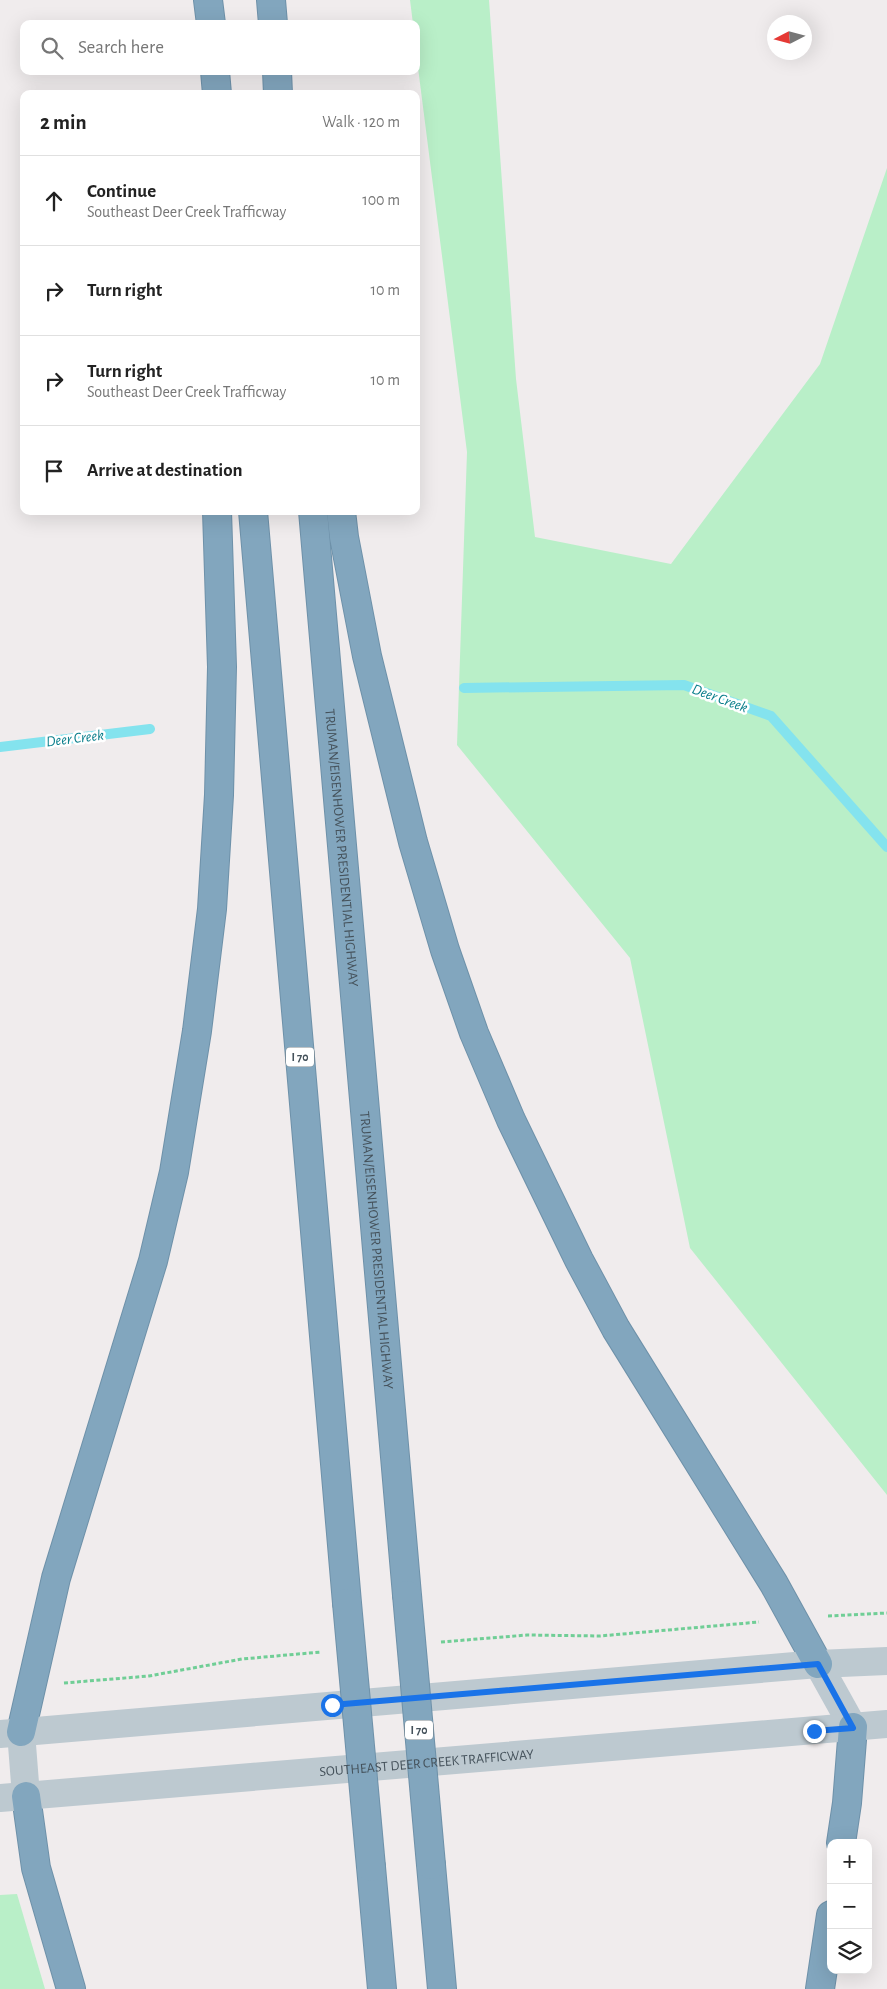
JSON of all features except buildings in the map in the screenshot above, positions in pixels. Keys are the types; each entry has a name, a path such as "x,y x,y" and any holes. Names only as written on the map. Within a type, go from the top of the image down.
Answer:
{"highway":[{"path":"208,0 210,20"},
{"path":"271,0 273,20"},
{"path":"213,90 214,75"},
{"path":"215,75 216,90"},
{"path":"277,75 278,90"},
{"path":"10,1733 153,1261 174,1172 197,1031 212,909 219,795 222,667 217,515"},
{"name":"I 70","path":"253,515 382,1989"},
{"name":"TRUMAN/EISENHOWER PRESIDENTIAL HIGHWAY","path":"313,515 442,1989"},
{"path":"341,515 367,656 413,842 444,950 474,1033 511,1120 579,1260 616,1329 774,1584 818,1664"},
{"path":"842,1839 847,1803 853,1728"},
{"path":"13,1797 71,1989"},
{"path":"820,1989 829,1929"}],"street":[{"path":"13,1797 10,1733 818,1664 887,1661"},
{"path":"818,1664 853,1728"},
{"name":"SOUTHEAST DEER CREEK TRAFFICWAY","path":"13,1797 887,1724"}],"green space":[{"path":"410,0 489,0 516,379 535,537 671,564 820,364 887,168 887,1495 690,1248 630,958 457,745 467,452 419,75 420,20 412,20"},
{"path":"17,1894 45,1989 0,1989 0,1895"}],"waterway":[{"name":"Deer Creek","path":"464,688 684,685 771,716 887,847"},
{"name":"Deer Creek","path":"0,747 150,729"}],"route":[{"path":"332,1705 818,1664 853,1728 814,1731"}]}
